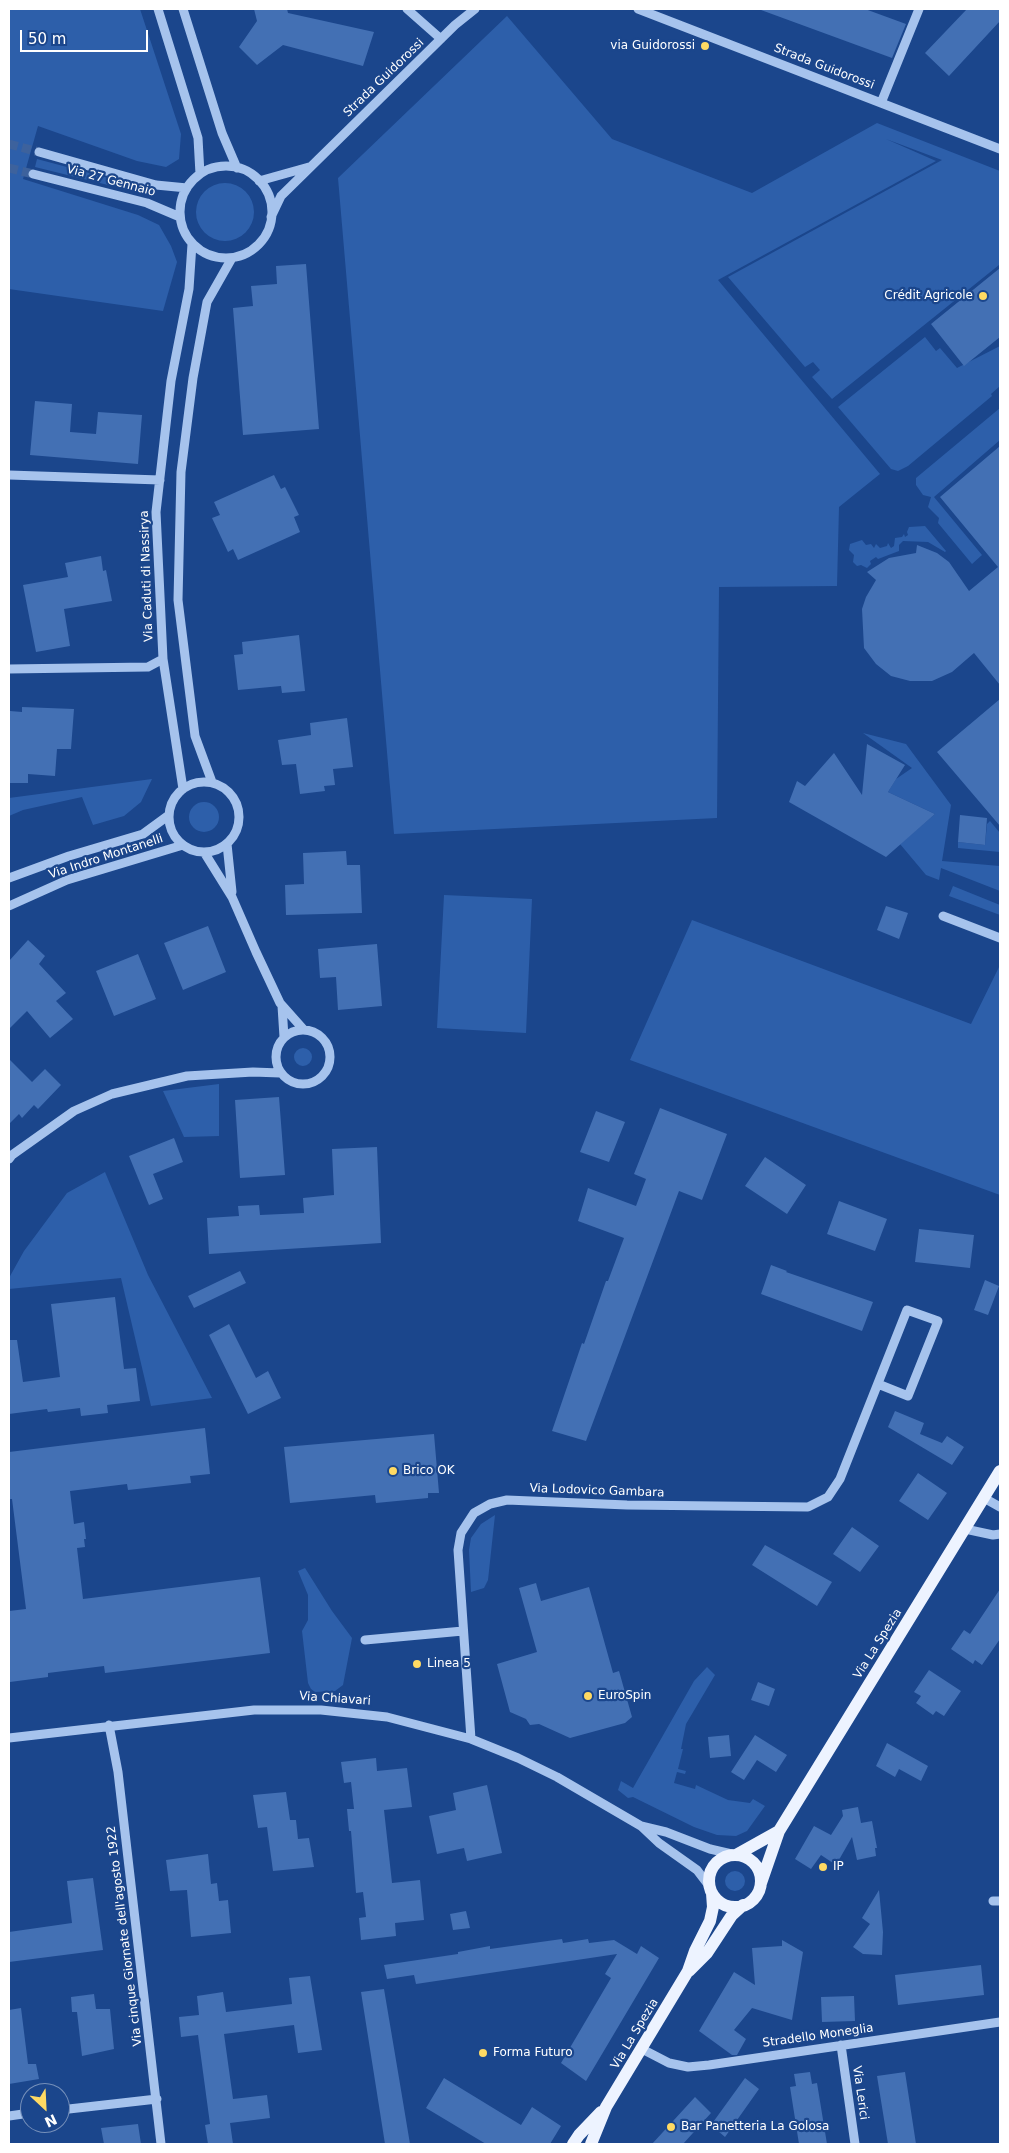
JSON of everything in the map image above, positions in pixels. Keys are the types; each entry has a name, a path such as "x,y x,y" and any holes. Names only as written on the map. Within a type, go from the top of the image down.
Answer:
{"main road":[{"name":"Via La Spezia","path":"686,1975 707,1953 732,1915 757,1895 779,1831 1000,1471"},
{"name":"Via La Spezia","path":"591,2144 606,2107 686,1975 714,1907 710,1875 715,1865 779,1831"},
{"path":"736,1855 752,1862 759,1872 761,1883"},
{"path":"711,1890 716,1898 725,1905 743,1905"},
{"name":"Via La Spezia","path":"573,2144 579,2135 606,2107"}],"street":[{"path":"158,9 198,138 200,174"},
{"path":"183,9 224,138 237,168"},
{"path":"407,9 441,39"},
{"name":"Strada Guidorossi","path":"272,217 281,196 441,39 475,9"},
{"name":"Strada Guidorossi","path":"638,9 1000,149"},
{"path":"881,103 919,9"},
{"name":"Via 27 Gennaio","path":"39,152 156,185 187,188"},
{"path":"224,166 237,168 249,172 267,191 272,217 267,232 258,245 246,254 232,258 217,257 204,252 192,244 184,232 180,217 181,202 187,188 200,174 224,166"},
{"name":"Strada Guidorossi","path":"259,181 311,167"},
{"name":"Via 27 Gennaio","path":"33,174 147,203 180,217"},
{"name":"Via Caduti di Nassirya","path":"183,789 163,659 156,512 171,381 190,284 192,244"},
{"path":"212,782 195,736 178,600 181,472 193,378 207,302 232,258"},
{"path":"9,474 160,480"},
{"path":"9,669 148,668 163,659"},
{"path":"212,782 231,794 237,803 240,814 239,825 234,836 227,844 212,852 193,850 183,845 175,837 170,826 169,814 171,805 183,789 192,784 212,782"},
{"name":"Via Indro Montanelli","path":"9,878 68,856 143,834 169,814"},
{"path":"227,844 228,872 232,897"},
{"name":"Via Indro Montanelli","path":"9,906 68,880 183,845"},
{"path":"204,852 232,897 282,1006 304,1030"},
{"path":"943,916 1000,938"},
{"path":"282,1006 284,1037"},
{"path":"304,1030 313,1031 326,1043 329,1051 328,1068 323,1075 309,1083 293,1083 280,1073 275,1059 276,1051 284,1037 290,1033 304,1030"},
{"path":"9,1159 74,1111 112,1094 187,1076 253,1072 280,1073"},
{"name":"Via Lodovico Gambara","path":"471,1740 458,1544 467,1522 479,1509 495,1502 507,1500 627,1505 808,1507 828,1497 837,1486 907,1310 938,1321 908,1396 878,1384"},
{"path":"984,1498 1000,1507"},
{"path":"965,1529 993,1535 1000,1534"},
{"path":"366,1640 463,1631"},
{"name":"Via Chiavari","path":"9,1738 238,1710 304,1709 386,1717 471,1740 518,1758 557,1777 637,1824 697,1870 711,1890"},
{"name":"Via cinque Giornate dell'agosto 1922","path":"109,1726 118,1772 161,2144"},
{"name":"Via Chiavari","path":"637,1824 666,1832 710,1849 736,1855"},
{"name":"Stradello Moneglia","path":"642,2049 669,2063 688,2067 1000,2022"},
{"name":"Via Lerici","path":"841,2045 855,2144"},
{"path":"70,2109 157,2099"}],"shaded area":[{"path":"9,9 140,9 181,134 179,159 166,167 137,161 38,126 23,179 138,215 159,225 171,246 177,262 163,311 9,289"},
{"path":"507,16 612,139 752,193 877,123 1000,171 999,265 832,399 812,377 820,370 813,362 805,367 728,277 942,160 886,139 936,161 718,280 880,474 839,507 837,586 719,587 717,818 394,834 338,178"},
{"path":"37,159 123,182 147,192 112,186 35,167"},
{"path":"219,183 231,183 246,191 254,206 254,218 246,233 231,241 219,241 204,233 196,218 196,206 204,191"},
{"path":"925,337 936,351 940,348 957,368 1000,346 1000,386 991,394 992,396 908,466 898,471 891,469 838,407"},
{"path":"1000,408 1000,440 934,497 982,555 972,564 938,523 939,518 928,507 931,497 923,495 916,485 916,478"},
{"path":"925,526 945,552 928,542 903,541 899,545 899,551 878,559 876,557 870,561 871,564 867,568 861,565 857,566 853,562 854,555 849,550 850,544 862,540 866,545 871,544 874,548 876,544 880,548 887,546 888,543 891,548 894,546 895,538 902,537 904,534 905,537 908,535 909,527"},
{"path":"863,733 906,744 951,805 942,861 1000,866 1000,891 941,868 939,880 926,875 900,844 935,814 888,792 896,779 912,768"},
{"path":"152,779 141,802 124,816 93,825 82,797 23,810 9,816 9,798"},
{"path":"204,802 215,806 219,817 215,828 204,832 193,828 189,817 193,806"},
{"path":"990,821 1000,833 1000,852 958,848 958,842 985,845 987,824"},
{"path":"953,886 1000,905 1000,915 949,896"},
{"path":"444,895 532,899 526,1033 437,1028"},
{"path":"692,920 971,1024 1000,965 1000,1195 630,1060"},
{"path":"303,1048 309,1051 312,1057 309,1063 303,1066 297,1063 294,1057 297,1051"},
{"path":"219,1084 219,1136 184,1137 163,1091"},
{"path":"105,1172 148,1275 212,1398 151,1406 121,1278 9,1289 9,1278 24,1251 67,1193"},
{"path":"495,1515 488,1580 484,1588 471,1592 469,1550 471,1538 481,1524"},
{"path":"305,1568 332,1611 352,1638 343,1685 335,1691 315,1692 308,1683 302,1631 308,1620 308,1595 298,1571"},
{"path":"707,1667 715,1675 686,1724 678,1769 686,1771 685,1774 677,1772 674,1783 695,1789 696,1785 728,1800 750,1803 753,1799 765,1806 747,1831 736,1836 717,1835 694,1827 633,1797 628,1798 618,1790 621,1781 633,1788 694,1681"},
{"path":"731,1871 739,1871 745,1877 745,1885 739,1891 731,1891 725,1885 725,1877"}],"building":[{"path":"254,9 287,9 288,13 374,32 363,66 283,45 257,65 239,47 257,21"},
{"path":"761,9 865,9 906,24 892,58"},
{"path":"967,9 1000,9 1000,21 949,76 925,53"},
{"path":"306,264 319,429 243,435 233,308 253,306 251,286 277,284 276,266"},
{"name":"Crédit Agricole","path":"1000,268 1000,337 964,366 931,324"},
{"path":"35,401 72,404 70,432 96,434 98,412 142,415 138,464 30,455"},
{"path":"1000,446 1000,685 974,653 952,672 932,681 910,681 891,676 876,664 864,648 862,609 866,597 876,580 867,572 889,558 916,553 917,545 937,553 949,562 969,591 998,567 940,497"},
{"path":"274,475 281,489 285,487 299,515 294,517 300,532 238,560 233,549 228,552 212,518 220,515 214,502"},
{"path":"101,556 103,571 106,570 112,601 64,609 70,646 36,652 23,585 68,577 65,563"},
{"path":"299,635 305,691 282,693 281,686 238,690 234,655 243,654 242,642"},
{"path":"1000,699 1000,826 937,752"},
{"path":"22,707 74,709 71,749 57,749 55,776 28,774 28,783 9,783 10,711 22,712"},
{"path":"347,718 353,767 333,769 335,785 324,786 325,791 300,794 296,764 282,765 278,740 311,735 310,723"},
{"path":"867,744 905,765 888,792 935,814 886,857 789,802 797,781 805,786 834,753 862,795"},
{"path":"960,815 987,818 985,845 958,842"},
{"path":"346,851 347,865 360,865 362,913 286,915 285,885 304,884 303,853"},
{"path":"886,906 908,913 899,939 877,930"},
{"path":"208,926 226,972 183,990 164,943"},
{"path":"28,940 45,956 39,964 66,993 56,1001 73,1019 50,1038 27,1011 9,1029 9,961"},
{"path":"377,944 382,1006 338,1010 336,977 320,978 318,949"},
{"path":"138,954 156,999 114,1016 96,971"},
{"path":"9,1059 32,1082 45,1069 61,1085 38,1109 34,1105 22,1118 19,1114 9,1124"},
{"path":"279,1097 285,1175 240,1178 235,1100"},
{"path":"660,1108 727,1134 702,1200 679,1191 586,1441 552,1431 582,1343 584,1344 606,1281 608,1281 624,1238 578,1221 588,1188 636,1206 646,1179 634,1174"},
{"path":"596,1111 625,1122 609,1162 580,1152"},
{"path":"174,1138 183,1162 153,1174 163,1199 149,1205 129,1156"},
{"path":"377,1147 381,1243 209,1254 207,1218 239,1216 238,1206 259,1205 260,1215 304,1213 303,1198 334,1195 332,1149"},
{"path":"765,1157 806,1185 787,1214 745,1186"},
{"path":"839,1201 887,1219 875,1251 827,1234"},
{"path":"919,1229 974,1235 970,1268 915,1262"},
{"path":"771,1265 873,1302 862,1331 761,1294"},
{"path":"240,1271 246,1283 194,1308 188,1296"},
{"path":"985,1280 999,1286 988,1315 974,1310"},
{"path":"115,1297 124,1369 136,1368 140,1401 107,1405 108,1413 81,1416 80,1408 48,1412 47,1409 9,1414 9,1340 17,1340 23,1382 60,1377 51,1304"},
{"path":"229,1324 256,1378 268,1371 281,1398 248,1414 209,1335"},
{"path":"895,1411 924,1423 920,1434 942,1443 947,1436 964,1447 952,1465 888,1427"},
{"path":"205,1428 210,1474 190,1476 191,1483 128,1490 127,1484 70,1491 74,1524 84,1522 85,1547 77,1548 83,1599 260,1577 270,1653 105,1673 104,1666 48,1673 48,1677 10,1682 9,1611 26,1609 12,1499 9,1499 9,1452"},
{"path":"434,1434 439,1493 428,1493 428,1498 376,1503 375,1495 290,1503 284,1447"},
{"path":"918,1473 947,1493 928,1520 899,1501"},
{"path":"852,1527 879,1546 860,1572 833,1554"},
{"path":"765,1545 832,1582 817,1606 752,1565"},
{"path":"536,1583 541,1601 589,1587 613,1673 619,1671 632,1717 625,1723 570,1738 539,1724 530,1725 526,1719 510,1712 497,1664 537,1652 519,1588"},
{"path":"1000,1589 1000,1639 982,1665 975,1660 973,1664 951,1649 964,1630 970,1634"},
{"path":"929,1670 961,1691 944,1716 936,1711 933,1715 916,1703 921,1696 914,1692"},
{"path":"758,1682 775,1689 769,1706 751,1700"},
{"path":"729,1735 731,1756 710,1758 708,1737"},
{"path":"755,1735 787,1755 776,1772 757,1760 744,1780 731,1772"},
{"path":"887,1743 928,1766 921,1781 899,1769 895,1777 876,1766"},
{"path":"376,1758 377,1771 407,1768 412,1807 384,1810 392,1883 420,1880 424,1920 395,1923 396,1936 361,1940 359,1918 366,1917 363,1892 356,1893 351,1831 349,1831 347,1809 354,1809 351,1782 344,1783 341,1762"},
{"path":"487,1785 502,1853 467,1861 464,1848 437,1854 429,1816 456,1810 453,1793"},
{"path":"286,1792 290,1820 296,1820 298,1839 309,1838 314,1867 273,1871 267,1827 258,1828 253,1795"},
{"path":"858,1807 861,1823 872,1821 877,1848 875,1848 876,1856 857,1860 852,1837 836,1865 821,1855 811,1869 795,1859 814,1826 831,1835 843,1816 842,1810"},
{"path":"208,1854 211,1884 217,1883 219,1901 228,1900 231,1933 191,1937 187,1890 170,1891 166,1860"},
{"path":"93,1878 103,1950 9,1962 9,1932 72,1923 67,1881"},
{"path":"879,1890 883,1932 882,1955 863,1954 853,1947 870,1924 862,1918"},
{"path":"466,1911 470,1928 453,1930 450,1914"},
{"path":"562,1939 563,1943 588,1939 589,1943 614,1940 637,1954 641,1946 659,1958 586,2081 561,2063 611,1978 605,1974 617,1954 416,1984 414,1975 387,1979 384,1965 458,1954 458,1952 490,1946 490,1949"},
{"path":"782,1940 803,1952 792,2020 752,2008 734,2030 746,2039 737,2055 732,2055 699,2031 734,1972 755,1985 752,1948 782,1946"},
{"path":"981,1965 984,1995 898,2005 895,1975"},
{"path":"310,1976 322,2050 298,2053 294,2025 224,2034 233,2099 267,2095 270,2118 230,2123 233,2144 208,2144 205,2125 210,2124 198,2035 181,2037 179,2017 199,2015 197,1996 223,1992 226,2012 292,2004 289,1978"},
{"path":"384,1989 410,2144 385,2144 361,1992"},
{"path":"94,1994 96,2009 110,2009 114,2049 82,2056 77,2012 72,2012 71,1997"},
{"path":"854,1996 855,2021 822,2022 821,1997"},
{"path":"21,2008 28,2064 36,2064 39,2079 9,2084 9,2010"},
{"path":"810,2072 812,2084 817,2083 827,2144 799,2144 790,2087 796,2086 794,2074"},
{"path":"905,2072 916,2144 888,2144 877,2076"},
{"path":"444,2078 521,2125 532,2107 561,2126 550,2144 486,2144 426,2108"},
{"path":"745,2078 759,2089 725,2137 711,2125"},
{"path":"695,2097 711,2113 683,2144 652,2144"},
{"path":"138,2124 141,2144 104,2144 101,2128"}],"tunnel":[{"path":"9,144 39,152"},
{"path":"9,168 33,174"}],"place":[{"name":"via Guidorossi","path":"705,46"},
{"name":"Crédit Agricole","path":"983,296"},
{"name":"Brico OK","path":"393,1471"},
{"name":"Linea 5","path":"417,1664"},
{"name":"EuroSpin","path":"588,1696"},
{"name":"IP","path":"823,1867"},
{"name":"Forma Futuro","path":"483,2053"},
{"name":"Bar Panetteria La Golosa","path":"671,2127"}]}
